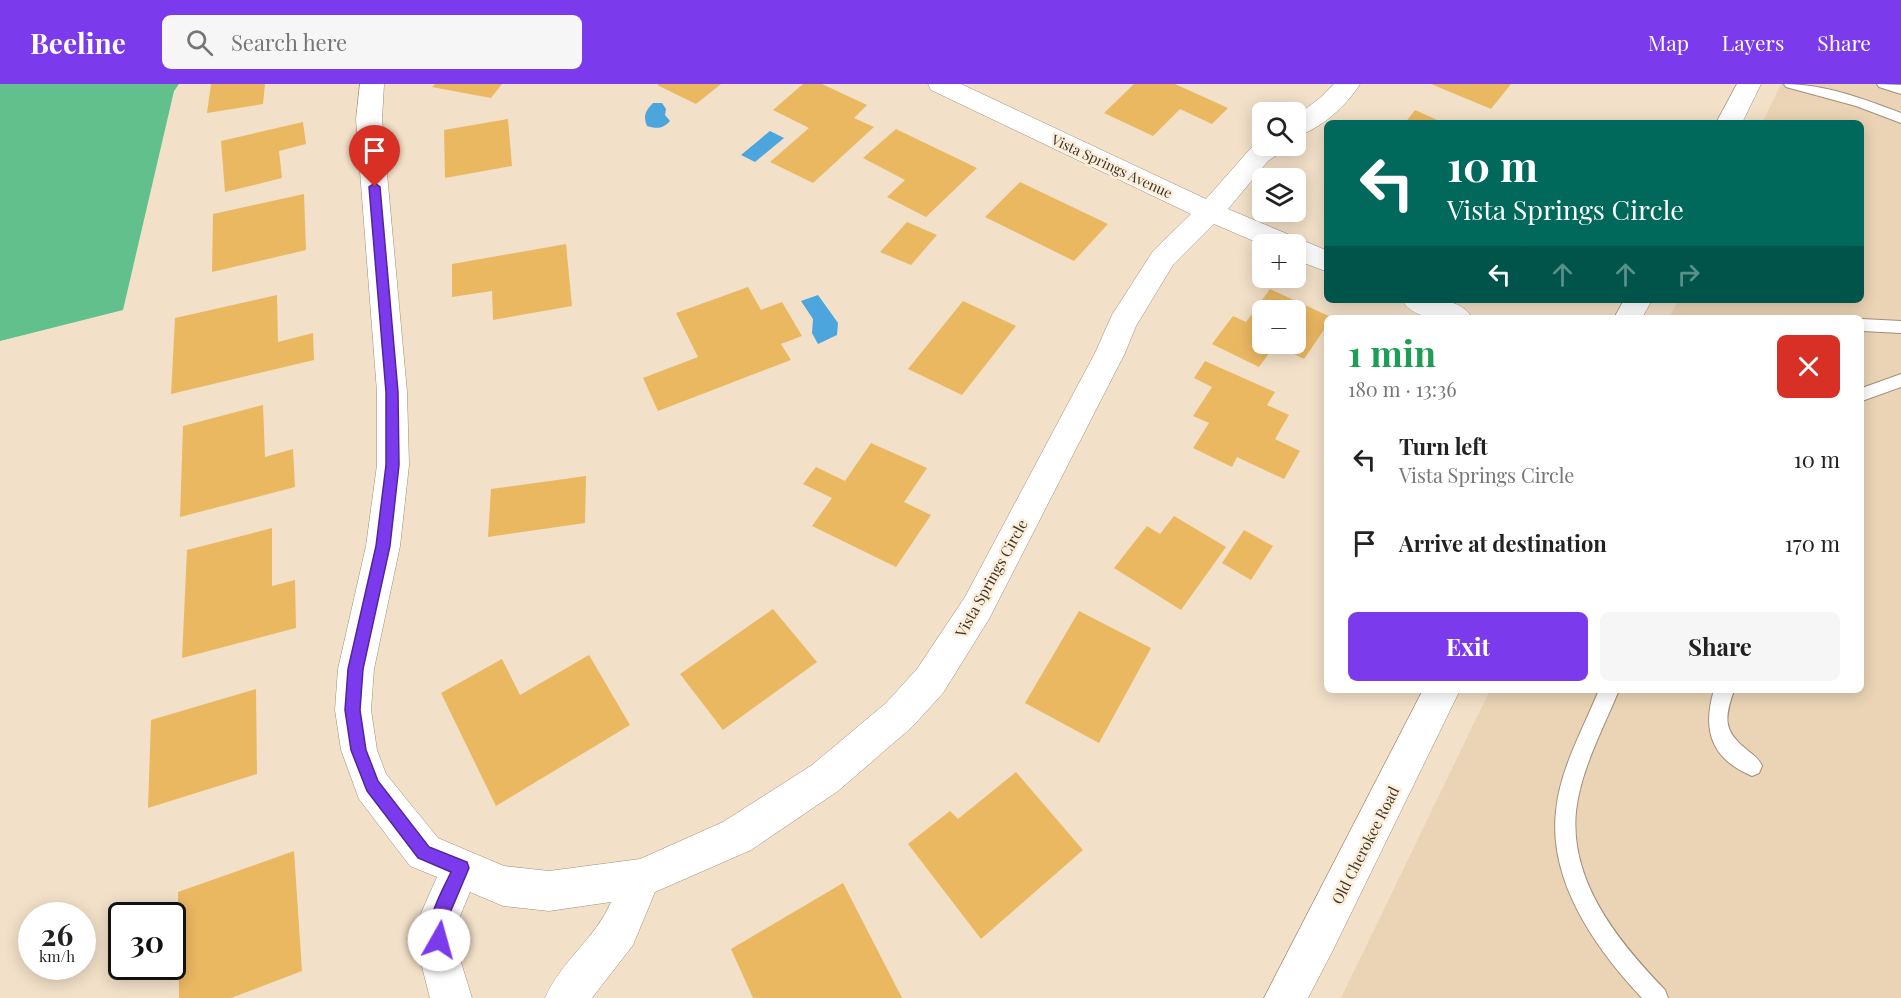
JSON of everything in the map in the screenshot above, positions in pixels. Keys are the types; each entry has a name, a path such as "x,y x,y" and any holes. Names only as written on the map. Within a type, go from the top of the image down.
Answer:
{"street":[{"name":"Vista Springs Circle","path":"372,84 369,118 392,392 393,465 383,546 356,669 352,710 358,750 372,786 424,852 503,886 549,891 641,878 737,836 825,778 899,715 930,681 977,608 1110,353 1122,323 1163,258 1210,212 1258,156"},
{"name":"Vista Springs Avenue","path":"940,84 1210,212 1262,234"},
{"path":"1306,121 1329,104 1348,84"},
{"path":"1730,120 1749,84"},
{"path":"1306,253 1324,260"},
{"path":"1423,303 1451,315"},
{"name":"Old Cherokee Road","path":"1285,998 1319,936 1440,693"},
{"path":"451,998 440,959 438,920 461,868"},
{"path":"566,998 619,931 641,878"}],"lane":[{"path":"1791,84 1901,118"},
{"path":"1884,84 1901,90"},
{"path":"1864,325 1901,327"},
{"path":"1864,394 1901,380"},
{"path":"1608,693 1575,774 1566,811 1566,835 1573,876 1597,922 1633,974 1657,998"},
{"path":"1723,693 1716,714 1718,734 1734,753 1752,766"}],"shaded area":[{"path":"1781,84 1901,84 1901,998 1341,998 1489,693 1864,693 1864,315 1670,315 1676,303 1864,303 1864,120 1763,120"}],"green space":[{"path":"0,84 179,84 174,91 123,310 0,341"}],"water":[{"path":"653,103 662,103 666,109 665,115 670,121 662,127 647,126 646,114"},
{"path":"770,131 784,138 755,162 741,155"},
{"path":"818,295 838,323 837,335 818,344 812,333 813,319 801,301"}],"building":[{"path":"211,84 265,84 263,104 207,113"},
{"path":"435,84 502,84 491,98 432,87"},
{"path":"721,84 696,104 657,85"},
{"path":"803,84 822,84 867,105 854,118 874,127 813,183 770,162 809,128 773,110"},
{"path":"1134,84 1175,84 1228,108 1212,124 1180,109 1153,136 1104,113"},
{"path":"1431,84 1511,84 1491,109"},
{"path":"1415,110 1437,120 1407,120"},
{"path":"508,119 512,166 445,178 444,130"},
{"path":"303,122 306,144 279,151 282,178 225,192 221,141"},
{"path":"896,129 977,168 926,217 887,197 905,180 863,158"},
{"path":"1020,182 1108,224 1074,261 985,217"},
{"path":"304,194 306,250 212,272 213,214"},
{"path":"907,222 937,235 911,265 880,252"},
{"path":"566,244 572,306 493,320 492,291 452,297 452,264"},
{"path":"748,287 761,310 782,302 802,336 781,344 791,360 658,411 643,378 698,357 676,313"},
{"path":"1270,289 1294,300 1262,300"},
{"path":"277,295 278,342 313,333 314,360 171,394 175,318"},
{"path":"963,301 1016,326 962,395 908,369"},
{"path":"1306,306 1326,315 1324,315 1324,330 1304,359 1294,354 1306,354"},
{"path":"1252,314 1252,354 1268,354 1259,367 1212,344 1233,316 1246,322"},
{"path":"1205,361 1275,392 1267,405 1289,415 1275,439 1300,451 1284,479 1237,457 1232,467 1193,448 1209,423 1193,416 1212,387 1194,378"},
{"path":"263,405 265,457 293,449 295,487 180,517 183,426"},
{"path":"871,443 927,468 904,502 931,515 896,567 812,526 832,498 803,484 816,467 845,481"},
{"path":"586,476 585,523 488,537 491,489"},
{"path":"1174,516 1226,547 1181,610 1114,568 1147,526 1160,534"},
{"path":"272,528 272,586 295,580 296,628 182,658 187,550"},
{"path":"1244,530 1273,546 1251,580 1222,563"},
{"path":"773,609 817,662 723,730 680,674"},
{"path":"1079,611 1151,648 1099,743 1025,703"},
{"path":"589,655 630,725 496,806 441,693 502,659 520,695"},
{"path":"256,689 257,774 148,808 151,720"},
{"path":"1016,772 1083,850 981,939 908,844 950,811 958,819"},
{"path":"294,851 302,971 231,998 179,998 179,980 186,980 186,902 178,902 178,892"},
{"path":"843,883 902,998 753,998 731,949"}],"route":[{"path":"375,187 392,392 393,465 383,546 356,669 352,710 358,750 372,786 424,852 461,868 438,920 439,940"}]}
